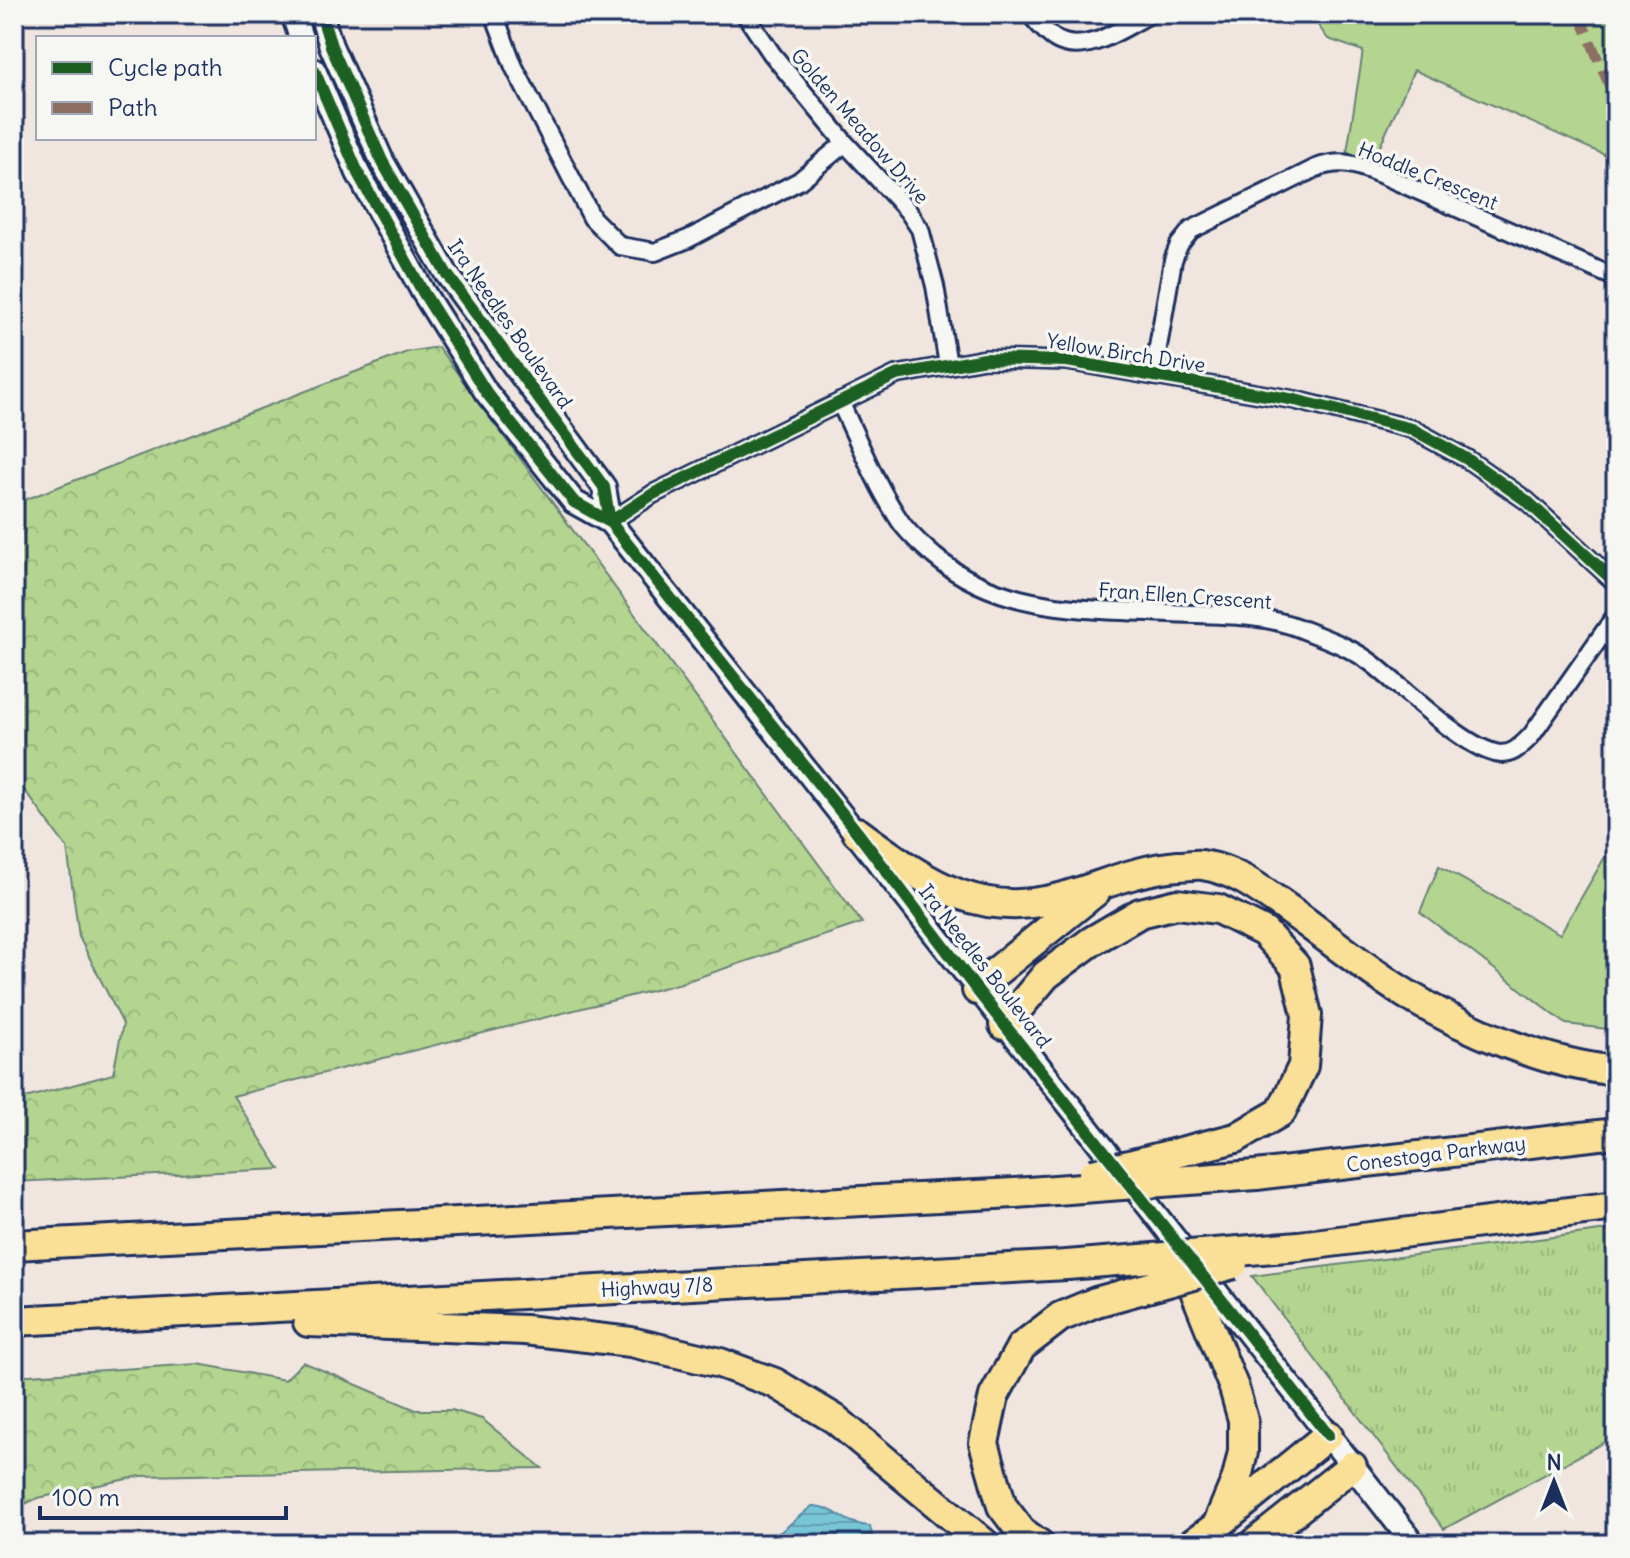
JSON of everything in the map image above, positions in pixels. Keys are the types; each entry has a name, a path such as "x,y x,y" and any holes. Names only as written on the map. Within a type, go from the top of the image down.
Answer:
{"highway":[{"path":"857,832 931,883 976,901 1021,905 1077,893 1109,880 1151,869 1201,864 1242,877 1406,994 1493,1038 1588,1068 1616,1071"},
{"path":"977,990 1109,880"},
{"path":"14,1245 1015,1193 1236,1138 1281,1112 1303,1066 1307,1015 1295,966 1264,932 1218,909 1177,904 1140,913 1092,941 1046,975 1004,1025"},
{"name":"Conestoga Parkway","path":"1015,1193 1256,1175 1616,1133"},
{"path":"1039,1544 1021,1531 1002,1506 984,1443 994,1396 1021,1347 1060,1317 1096,1302 1299,1246 1616,1206"},
{"path":"1176,1244 1234,1388 1243,1420 1243,1452 1237,1478 1217,1526"},
{"name":"Highway 7/8","path":"14,1321 1067,1265 1299,1246"},
{"path":"124,1316 525,1330 631,1342 720,1363 775,1383 835,1419 985,1544"},
{"path":"1192,1544 1328,1435"},
{"path":"1254,1544 1352,1466"}],"main road":[{"path":"293,14 300,36"},
{"name":"Ira Needles Boulevard","path":"321,14 331,46 382,161 446,273 604,487 610,522"},
{"name":"Ira Needles Boulevard","path":"316,75 358,173 423,292 486,392 574,502 610,522 857,832 1004,1025 1414,1544"}],"street":[{"path":"494,14 514,67 592,218 620,246 655,252 688,239 799,181 845,143"},
{"name":"Golden Meadow Drive","path":"745,14 772,54 845,143 908,211 920,229 935,286 948,365"},
{"path":"1030,14 1058,41 1074,45 1090,43 1150,14"},
{"name":"Hoddle Crescent","path":"1153,376 1173,260 1179,245 1191,230 1316,168 1335,162 1357,165 1380,174 1616,278"},
{"name":"Yellow Birch Drive","path":"610,522 653,494 896,375 985,359 1021,358 1067,361 1295,400 1412,429 1467,459 1527,501 1616,583"},
{"name":"Fran Ellen Crescent","path":"840,402 902,524 920,544 958,575 1026,603 1252,617 1291,625 1329,639 1370,662 1476,745 1494,753 1508,754 1531,736 1616,615"}],"green space":[{"path":"1310,14 1616,14 1616,160 1414,70 1373,162 1347,152 1363,51 1328,39"},
{"path":"438,347 862,923 678,984 233,1096 280,1169 14,1182 14,1101 113,1074 123,1024 79,937 67,848 26,792 14,785 14,504 407,352"},
{"path":"1616,838 1616,1030 1566,1024 1420,912 1439,866 1560,934"},
{"path":"1616,1229 1616,1436 1444,1529 1252,1276"},
{"path":"303,1362 416,1410 452,1410 482,1419 542,1468 141,1476 38,1498 14,1509 14,1376 198,1364 285,1380"}],"water":[{"path":"812,1506 870,1526 874,1544 766,1544"}],"marked path":[{"path":"1579,14 1616,102"}],"cycle path":[{"path":"321,14 331,46 382,161 446,273 604,487 610,522"},
{"path":"316,75 358,173 423,292 486,392 574,502 610,522 857,832 977,990 1328,1435"},
{"path":"610,522 653,494 896,375 985,359 1067,361 1295,400 1412,429 1467,459 1527,501 1616,583"}]}
